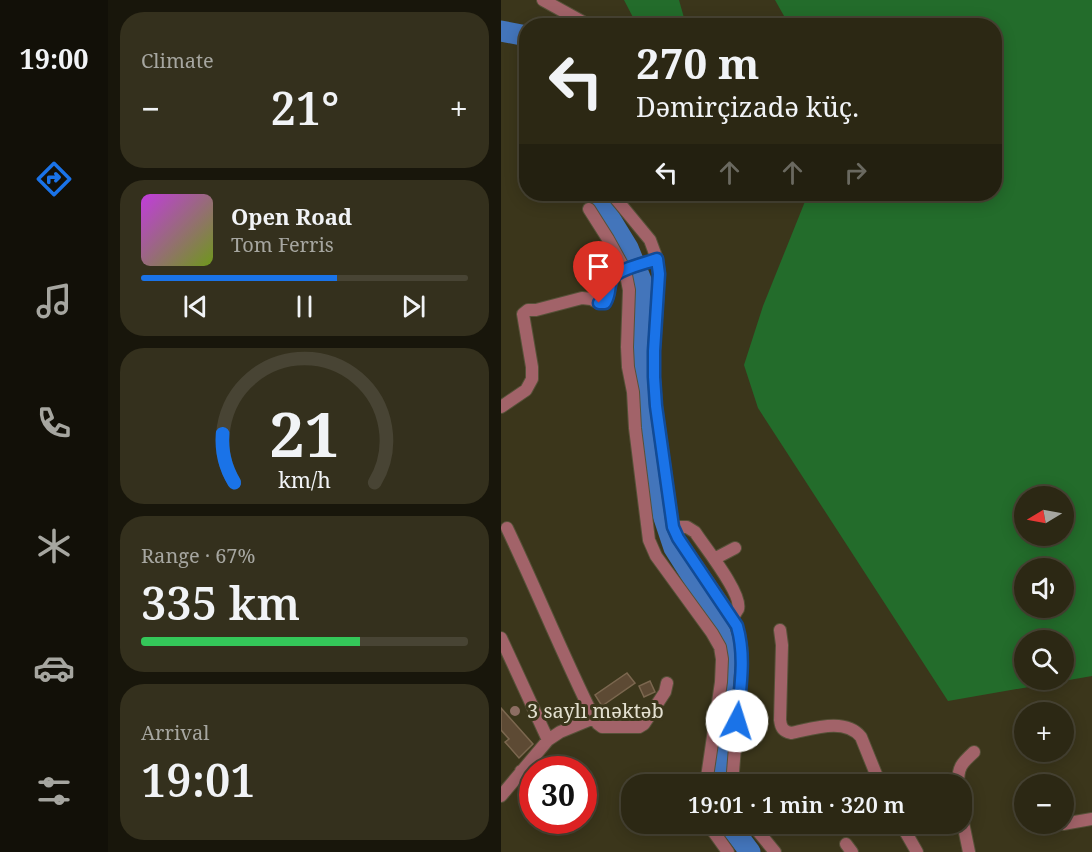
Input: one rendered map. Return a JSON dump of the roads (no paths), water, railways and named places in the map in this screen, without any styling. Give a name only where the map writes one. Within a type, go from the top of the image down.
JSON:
[{"type":"street","points":[[543,0],[576,18]]},
{"type":"street","points":[[618,201],[650,240],[652,261],[659,274],[654,377],[673,527],[678,538],[732,617],[742,642],[733,774]]},
{"type":"street","points":[[589,209],[627,269],[628,367],[633,392],[635,428],[649,540],[656,556],[720,647],[721,682],[707,774]]},
{"type":"street","points":[[501,407],[526,390],[532,379],[523,314],[528,310],[582,298],[605,303],[609,296],[612,279],[627,269],[652,261]]},
{"type":"street","points":[[673,527],[687,527],[695,532],[714,559],[733,588],[738,602],[738,610],[732,617]]},
{"type":"street","points":[[507,528],[534,584],[573,676],[598,724],[602,727],[639,727],[644,724],[665,692],[667,683]]},
{"type":"street","points":[[714,559],[735,548]]},
{"type":"street","points":[[780,630],[782,645],[781,727],[791,733],[828,726],[844,727],[856,731],[861,737],[877,774]]},
{"type":"street","points":[[501,638],[548,741]]},
{"type":"street","points":[[534,756],[560,732],[594,718]]},
{"type":"street","points":[[958,774],[963,762],[974,752]]},
{"type":"street","points":[[501,796],[519,774]]},
{"type":"street","points":[[1074,822],[1092,819]]},
{"type":"street","points":[[715,834],[728,852]]},
{"type":"street","points":[[760,834],[775,852]]},
{"type":"street","points":[[907,834],[917,852]]},
{"type":"street","points":[[965,834],[969,852]]},
{"type":"waterway","points":[[501,31],[519,34]]},
{"type":"waterway","points":[[599,201],[628,248],[641,280],[644,402],[663,515],[674,548],[728,639],[732,675],[720,774]]},
{"type":"waterway","points":[[736,834],[750,852]]},
{"type":"place","name":"3 saylı məktəb","points":[[515,711]]}]
